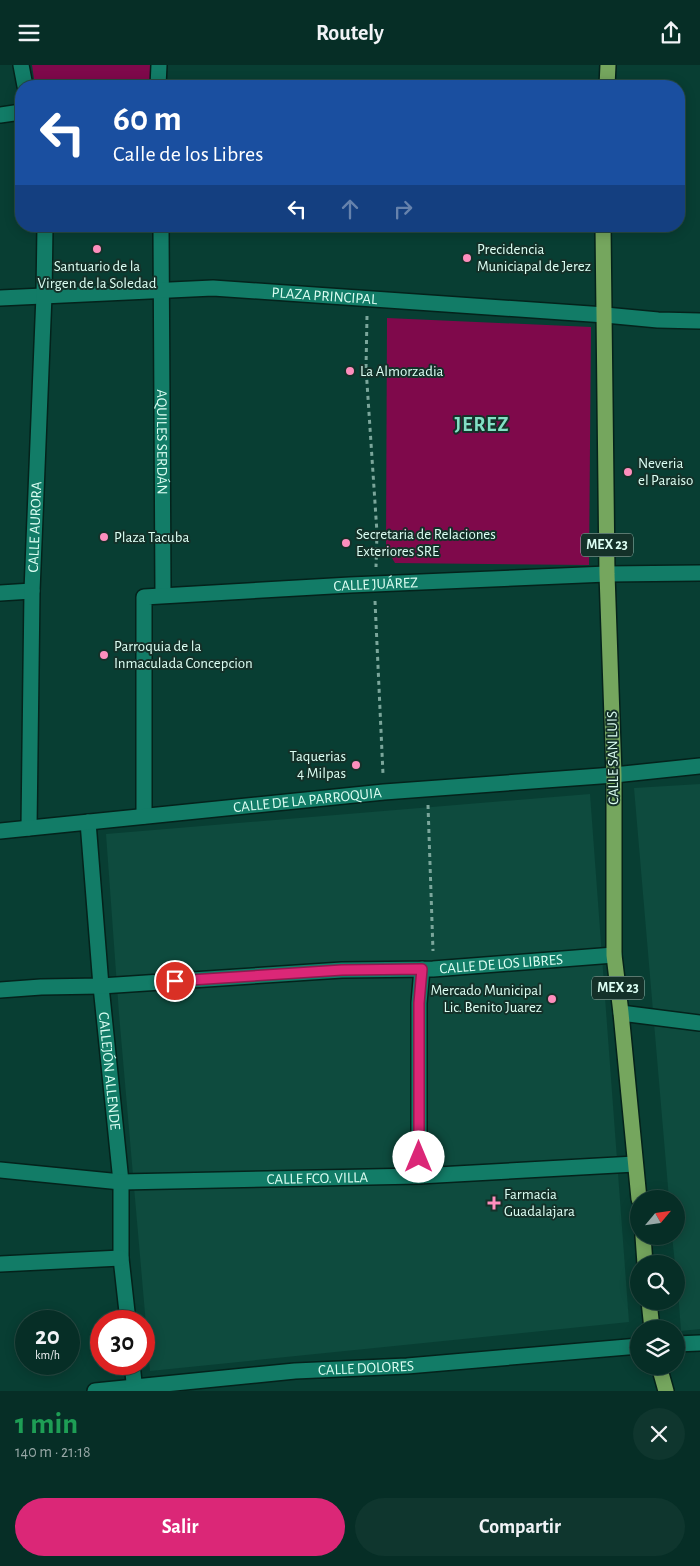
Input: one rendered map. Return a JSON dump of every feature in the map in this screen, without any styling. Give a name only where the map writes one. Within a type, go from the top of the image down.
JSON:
[{"type":"main road","points":[[607,80],[608,65]]},
{"type":"main road","name":"MEX 23","points":[[603,232],[605,315]]},
{"type":"main road","name":"CALLE SAN LUIS","points":[[605,315],[607,574],[614,775],[614,955],[638,1190]]},
{"type":"main road","points":[[662,1375],[666,1391]]},
{"type":"street","points":[[21,65],[23,80]]},
{"type":"street","points":[[158,80],[159,65]]},
{"type":"street","points":[[0,115],[15,113]]},
{"type":"street","name":"CALLE AURORA","points":[[29,828],[32,591],[45,232]]},
{"type":"street","name":"AQUILES SERDÁN","points":[[162,232],[163,595]]},
{"type":"street","name":"PLAZA PRINCIPAL","points":[[0,298],[213,288],[658,320],[700,321]]},
{"type":"street","name":"CALLE JUÁREZ","points":[[144,816],[144,597],[607,574],[700,573]]},
{"type":"street","points":[[0,593],[32,591]]},
{"type":"street","name":"CALLE DE LA PARROQUIA","points":[[0,831],[384,791],[614,775],[700,766]]},
{"type":"street","name":"CALLEJÓN ALLENDE","points":[[88,821],[101,986],[121,1182],[121,1258],[127,1310]]},
{"type":"street","name":"CALLE DE LOS LIBRES","points":[[0,990],[101,986],[342,970],[428,969],[614,955]]},
{"type":"street","points":[[419,1177],[419,1003],[428,969]]},
{"type":"street","points":[[621,1013],[700,1023]]},
{"type":"street","name":"CALLE FCO. VILLA","points":[[0,1170],[121,1182],[419,1177],[635,1164]]},
{"type":"street","points":[[0,1265],[121,1258]]},
{"type":"street","points":[[685,1344],[700,1343]]},
{"type":"street","name":"CALLE DOLORES","points":[[96,1391],[135,1389],[295,1371],[408,1366],[630,1347]]},
{"type":"street","points":[[133,1375],[135,1389]]},
{"type":"path","points":[[367,298],[366,368],[378,533],[375,585],[384,791]]},
{"type":"path","points":[[428,788],[428,969]]},
{"type":"shaded area","points":[[32,65],[156,65],[156,80],[34,80]]},
{"type":"shaded area","points":[[387,318],[591,327],[589,565],[395,563],[386,548]]},
{"type":"shaded area","points":[[700,784],[700,1329],[685,1331],[685,1320],[680,1320],[679,1310],[685,1310],[685,1255],[674,1255],[673,1245],[685,1245],[685,1190],[668,1190],[634,788]]},
{"type":"shaded area","points":[[590,794],[629,1322],[155,1370],[155,1310],[145,1310],[119,1014],[106,834]]},
{"type":"place","name":"Santuario de la Virgen de la Soledad","points":[[97,249]]},
{"type":"place","name":"Precidencia Municiapal de Jerez","points":[[467,258]]},
{"type":"place","name":"La Almorzadia","points":[[350,371]]},
{"type":"place","name":"Neveria el Paraiso","points":[[628,472]]},
{"type":"place","name":"Plaza Tacuba","points":[[104,537]]},
{"type":"place","name":"Secretaria de Relaciones Exteriores SRE","points":[[346,543]]},
{"type":"place","name":"Parroquia de la Inmaculada Concepcion","points":[[104,655]]},
{"type":"place","name":"Taquerias 4 Milpas","points":[[356,765]]},
{"type":"place","name":"Mercado Municipal Lic. Benito Juarez","points":[[552,999]]},
{"type":"place","name":"Farmacia Guadalajara","points":[[494,1203]]},
{"type":"district","name":"JEREZ","points":[[482,425]]},
{"type":"route","points":[[175,981],[342,970],[422,969],[419,1003],[419,1157]]}]
